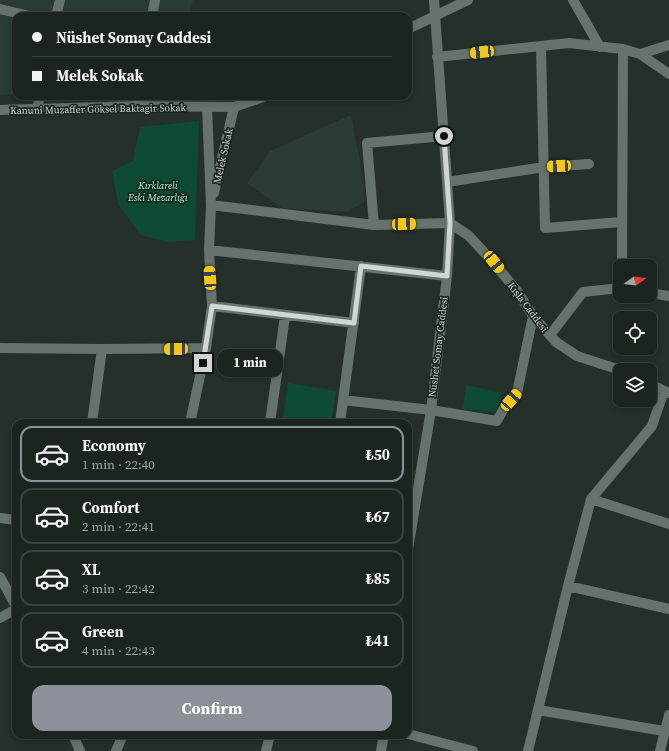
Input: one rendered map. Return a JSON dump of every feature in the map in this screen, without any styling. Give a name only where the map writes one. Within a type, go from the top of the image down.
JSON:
[{"type":"street","points":[[57,12],[60,0]]},
{"type":"street","points":[[153,12],[155,0]]},
{"type":"street","name":"Nüshet Somay Caddesi","points":[[412,524],[431,410],[447,276],[450,223],[434,0]]},
{"type":"street","points":[[412,28],[468,0]]},
{"type":"street","points":[[574,0],[600,47]]},
{"type":"street","points":[[0,9],[13,12]]},
{"type":"street","points":[[437,57],[569,43],[623,49],[640,54],[669,74]]},
{"type":"street","points":[[640,54],[669,45]]},
{"type":"street","points":[[541,46],[545,228],[621,222]]},
{"type":"street","points":[[622,259],[623,49]]},
{"type":"street","points":[[37,109],[39,100]]},
{"type":"street","name":"Kanuni Muzaffer Göksel Baktagir Sokak","points":[[0,110],[37,109],[137,101],[207,107],[234,107],[254,100]]},
{"type":"street","name":"Melek Sokak","points":[[191,419],[206,348],[212,306],[209,250],[211,205],[207,107]]},
{"type":"street","name":"Melek Sokak","points":[[211,205],[234,107]]},
{"type":"street","points":[[374,225],[367,143],[444,136]]},
{"type":"street","points":[[447,182],[544,166],[589,164]]},
{"type":"street","points":[[211,205],[374,225],[450,223]]},
{"type":"street","name":"Kışla Caddesi","points":[[450,223],[469,236],[494,262],[517,291],[533,316],[556,342],[577,356],[613,368]]},
{"type":"street","points":[[209,250],[447,276]]},
{"type":"street","points":[[341,419],[361,266]]},
{"type":"street","points":[[550,335],[583,292],[613,289]]},
{"type":"street","points":[[657,294],[669,296]]},
{"type":"street","points":[[212,306],[285,316],[354,323]]},
{"type":"street","points":[[271,419],[285,316]]},
{"type":"street","points":[[343,400],[431,410],[497,421],[504,408],[517,393],[533,316]]},
{"type":"street","points":[[0,348],[102,350],[206,348]]},
{"type":"street","points":[[93,419],[102,350]]},
{"type":"street","points":[[528,751],[568,586],[591,499],[652,426],[667,392],[657,387]]},
{"type":"street","points":[[591,499],[669,524]]},
{"type":"street","points":[[0,518],[12,520]]},
{"type":"street","points":[[0,577],[12,600]]},
{"type":"street","points":[[568,586],[669,609]]},
{"type":"street","points":[[0,618],[12,610]]},
{"type":"street","points":[[538,710],[664,731]]},
{"type":"street","points":[[660,751],[669,715]]},
{"type":"street","points":[[412,735],[473,751]]},
{"type":"street","points":[[75,739],[80,751]]},
{"type":"street","points":[[116,751],[121,739]]},
{"type":"street","points":[[266,751],[269,739]]},
{"type":"street","points":[[381,751],[383,739]]},
{"type":"shaded area","points":[[0,0],[193,0],[190,12],[12,12],[12,94],[0,95]]},
{"type":"shaded area","points":[[351,115],[365,189],[364,202],[347,212],[282,208],[247,183],[270,151]]},
{"type":"green space","name":"Kırklareli Eski Mezarlığı","points":[[199,121],[195,240],[169,242],[141,235],[118,204],[112,171],[133,161],[140,127]]},
{"type":"green space","points":[[288,383],[336,391],[332,419],[283,419]]},
{"type":"green space","points":[[466,385],[502,393],[496,412],[463,409]]},
{"type":"route","points":[[203,363],[212,306],[285,316],[354,323],[361,266],[447,276],[450,223],[444,136]]}]
